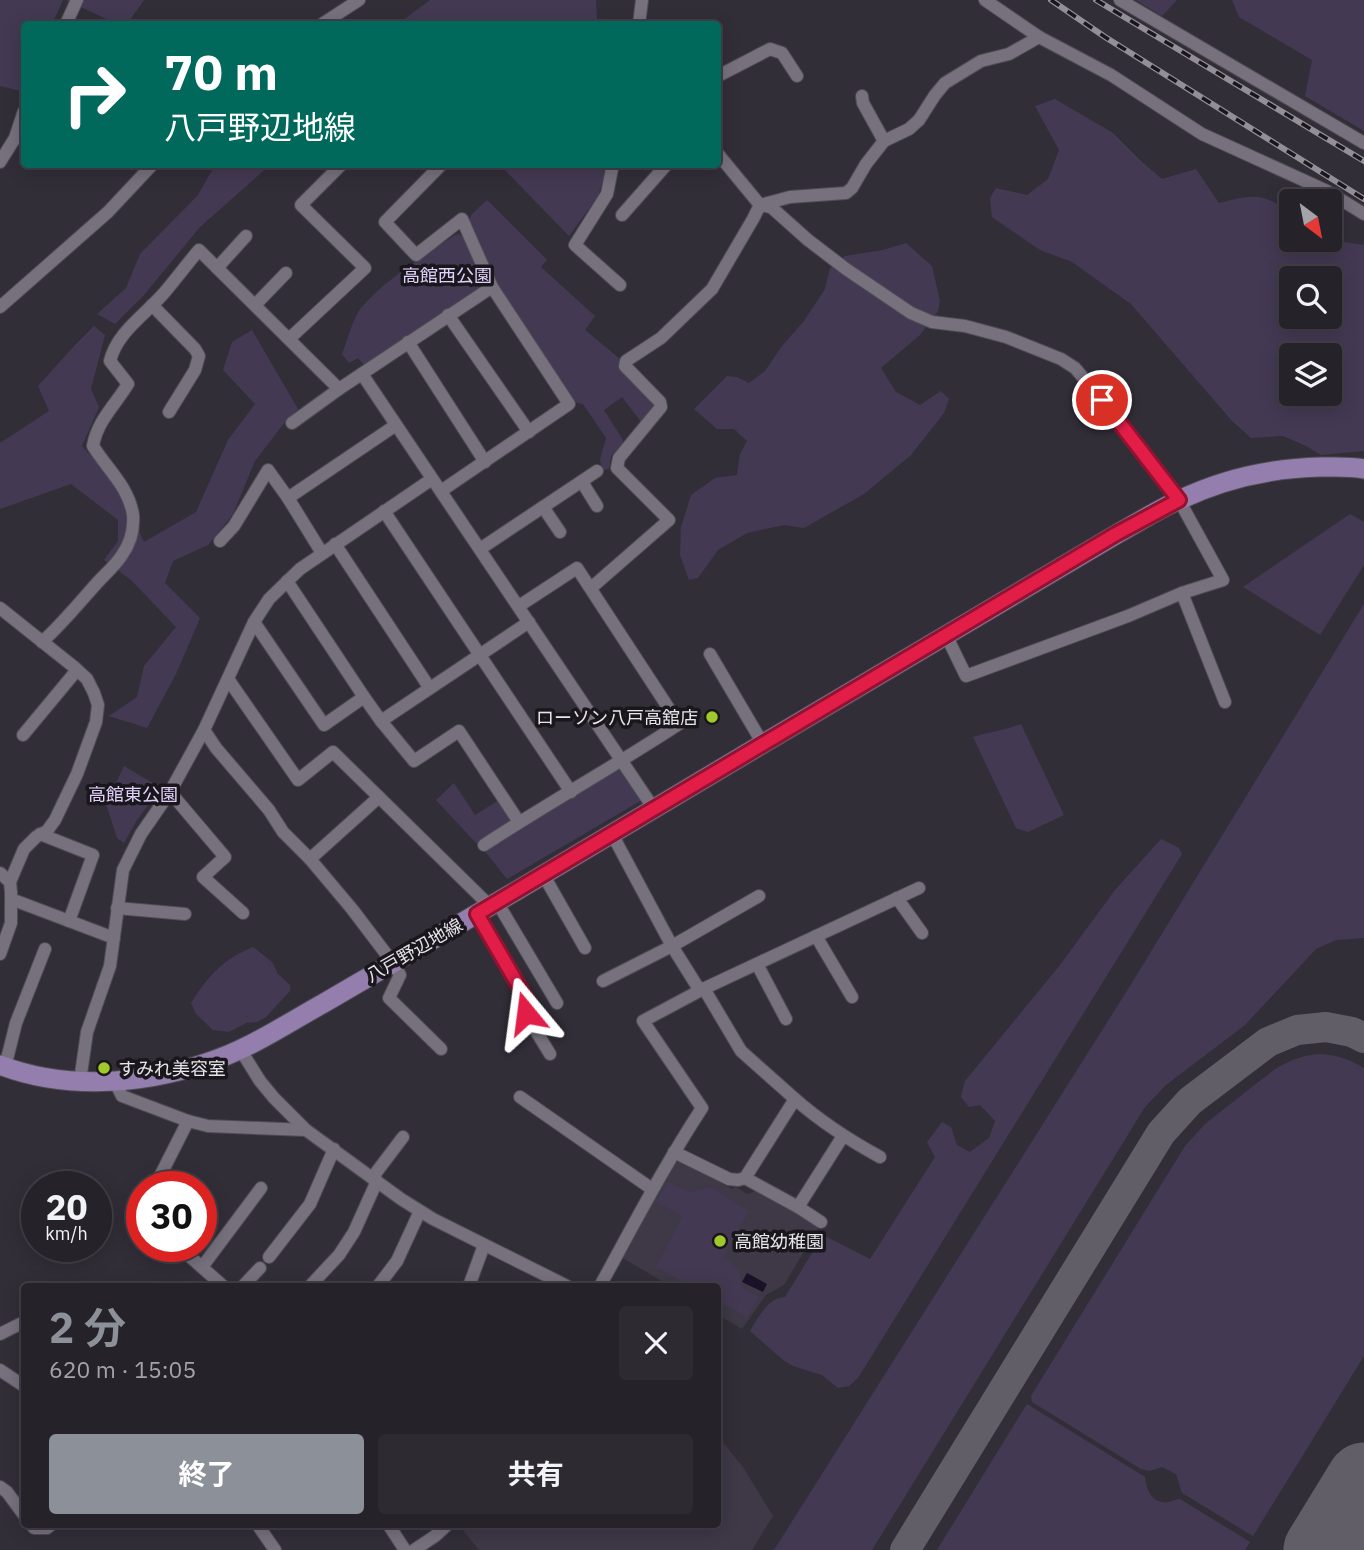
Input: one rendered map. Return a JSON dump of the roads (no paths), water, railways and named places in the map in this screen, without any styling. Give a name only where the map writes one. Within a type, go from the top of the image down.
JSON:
[{"type":"main road","name":"八戸野辺地線","points":[[2,1066],[37,1076],[115,1082],[162,1075],[207,1063],[240,1049],[393,963],[1116,534],[1179,500],[1252,475],[1299,468],[1364,469]]},
{"type":"street","points":[[67,21],[77,0]]},
{"type":"street","points":[[327,21],[359,0]]},
{"type":"street","points":[[639,21],[642,0]]},
{"type":"street","points":[[985,0],[1039,37],[1111,75],[1202,134],[1328,191],[1364,214]]},
{"type":"street","points":[[1120,0],[1364,143]]},
{"type":"street","points":[[760,205],[790,197],[846,193],[884,141],[909,129],[919,120],[946,83],[981,61],[1009,54],[1039,37]]},
{"type":"street","points":[[721,74],[770,49],[782,53],[797,76]]},
{"type":"street","points":[[862,96],[863,103],[884,141]]},
{"type":"street","points":[[0,162],[15,138],[21,120]]},
{"type":"street","points":[[721,158],[760,205],[772,207],[808,240],[846,269],[911,313],[932,322],[965,326],[1006,337],[1061,359],[1075,368],[1179,500],[1223,580],[1182,593],[1128,616],[966,676],[946,635]]},
{"type":"street","points":[[0,307],[108,212],[149,168]]},
{"type":"street","points":[[289,339],[365,268],[301,205],[338,168]]},
{"type":"street","points":[[438,168],[385,222],[416,254],[462,219],[492,287],[569,404],[441,491]]},
{"type":"street","points":[[612,168],[607,194],[575,245],[620,285]]},
{"type":"street","points":[[622,215],[663,168]]},
{"type":"street","points":[[591,588],[669,520],[618,468],[619,458],[662,407],[625,366],[626,361],[661,338],[712,289],[760,205]]},
{"type":"street","points":[[217,268],[246,236]]},
{"type":"street","points":[[42,642],[123,555],[132,535],[132,514],[125,491],[93,446],[94,438],[108,411],[128,384],[110,361],[113,350],[127,330],[199,250],[339,389]]},
{"type":"street","points":[[255,305],[286,274]]},
{"type":"street","points":[[292,423],[492,287]]},
{"type":"street","points":[[152,305],[199,356],[195,370],[169,412]]},
{"type":"street","points":[[448,316],[529,432]]},
{"type":"street","points":[[408,342],[485,462]]},
{"type":"street","points":[[362,374],[654,809]]},
{"type":"street","points":[[288,498],[396,425]]},
{"type":"street","points":[[219,541],[234,526],[268,470],[322,553]]},
{"type":"street","points":[[480,549],[597,471]]},
{"type":"street","points":[[79,1081],[87,1032],[110,966],[123,870],[141,834],[170,792],[204,730],[254,622],[269,599],[300,569],[432,479]]},
{"type":"street","points":[[582,482],[597,506]]},
{"type":"street","points":[[543,507],[560,532]]},
{"type":"street","points":[[384,511],[571,792]]},
{"type":"street","points":[[335,544],[429,687]]},
{"type":"street","points":[[484,845],[679,724],[578,568],[519,606]]},
{"type":"street","points":[[287,581],[364,697],[414,761],[459,730],[519,822]]},
{"type":"street","points":[[1182,593],[1225,702]]},
{"type":"street","points":[[0,954],[11,923],[11,899],[5,878],[24,849],[47,831],[55,820],[78,774],[96,722],[97,705],[87,680],[77,670],[1,612]]},
{"type":"street","points":[[381,721],[529,621]]},
{"type":"street","points":[[254,622],[324,725],[364,697]]},
{"type":"street","points":[[710,654],[763,744]]},
{"type":"street","points":[[23,735],[77,670]]},
{"type":"street","points":[[228,679],[298,780],[333,752],[488,907],[557,1003]]},
{"type":"street","points":[[204,730],[284,832],[352,909],[393,963],[400,975],[389,999],[441,1049]]},
{"type":"street","points":[[170,792],[225,857],[203,877],[243,913]]},
{"type":"street","points":[[310,859],[379,797]]},
{"type":"street","points":[[40,834],[93,855],[69,921]]},
{"type":"street","points":[[612,834],[672,946],[697,986],[706,992],[741,1051],[820,1120],[880,1157]]},
{"type":"street","points":[[543,874],[585,948]]},
{"type":"street","points":[[602,1283],[652,1189],[702,1108],[643,1020],[919,888]]},
{"type":"street","points":[[603,981],[760,896]]},
{"type":"street","points":[[897,898],[922,933]]},
{"type":"street","points":[[11,899],[114,938]]},
{"type":"street","points":[[488,907],[527,1000],[526,1013],[550,1055]]},
{"type":"street","points":[[117,908],[184,914]]},
{"type":"street","points":[[816,936],[852,996]]},
{"type":"street","points":[[2,1066],[45,949]]},
{"type":"street","points":[[757,964],[786,1019]]},
{"type":"street","points":[[240,1049],[274,1098],[306,1129],[375,1180],[433,1219],[557,1283]]},
{"type":"street","points":[[115,1082],[122,1096],[208,1126],[306,1129]]},
{"type":"street","points":[[520,1097],[652,1189]]},
{"type":"street","points":[[674,1152],[729,1179],[745,1178],[794,1099]]},
{"type":"street","points":[[163,1171],[188,1121]]},
{"type":"street","points":[[798,1207],[843,1136]]},
{"type":"street","points":[[313,1283],[339,1255],[355,1231],[375,1180],[402,1137]]},
{"type":"street","points":[[270,1257],[310,1204],[334,1149]]},
{"type":"street","points":[[745,1178],[821,1222]]},
{"type":"street","points":[[202,1267],[261,1188]]},
{"type":"street","points":[[381,1283],[397,1261],[420,1210]]},
{"type":"street","points":[[470,1283],[484,1245]]},
{"type":"street","points":[[196,1262],[220,1283]]},
{"type":"street","points":[[246,1283],[260,1268]]},
{"type":"street","points":[[0,1334],[21,1324]]},
{"type":"street","points":[[0,1370],[21,1384]]},
{"type":"street","points":[[0,1487],[21,1511]]},
{"type":"street","points":[[260,1528],[275,1550]]},
{"type":"street","points":[[391,1528],[405,1550]]},
{"type":"street","points":[[414,1550],[444,1528]]},
{"type":"railway","points":[[1051,0],[1105,37],[1364,199]]},
{"type":"railway","points":[[1096,0],[1364,161]]},
{"type":"place","name":"ローソン八戸高舘店","points":[[712,717]]},
{"type":"place","name":"すみれ美容室","points":[[104,1068]]},
{"type":"place","name":"高館幼稚園","points":[[720,1241]]},
{"type":"park label","name":"高館西公園","points":[[447,275]]},
{"type":"park label","name":"高館東公園","points":[[133,794]]}]
